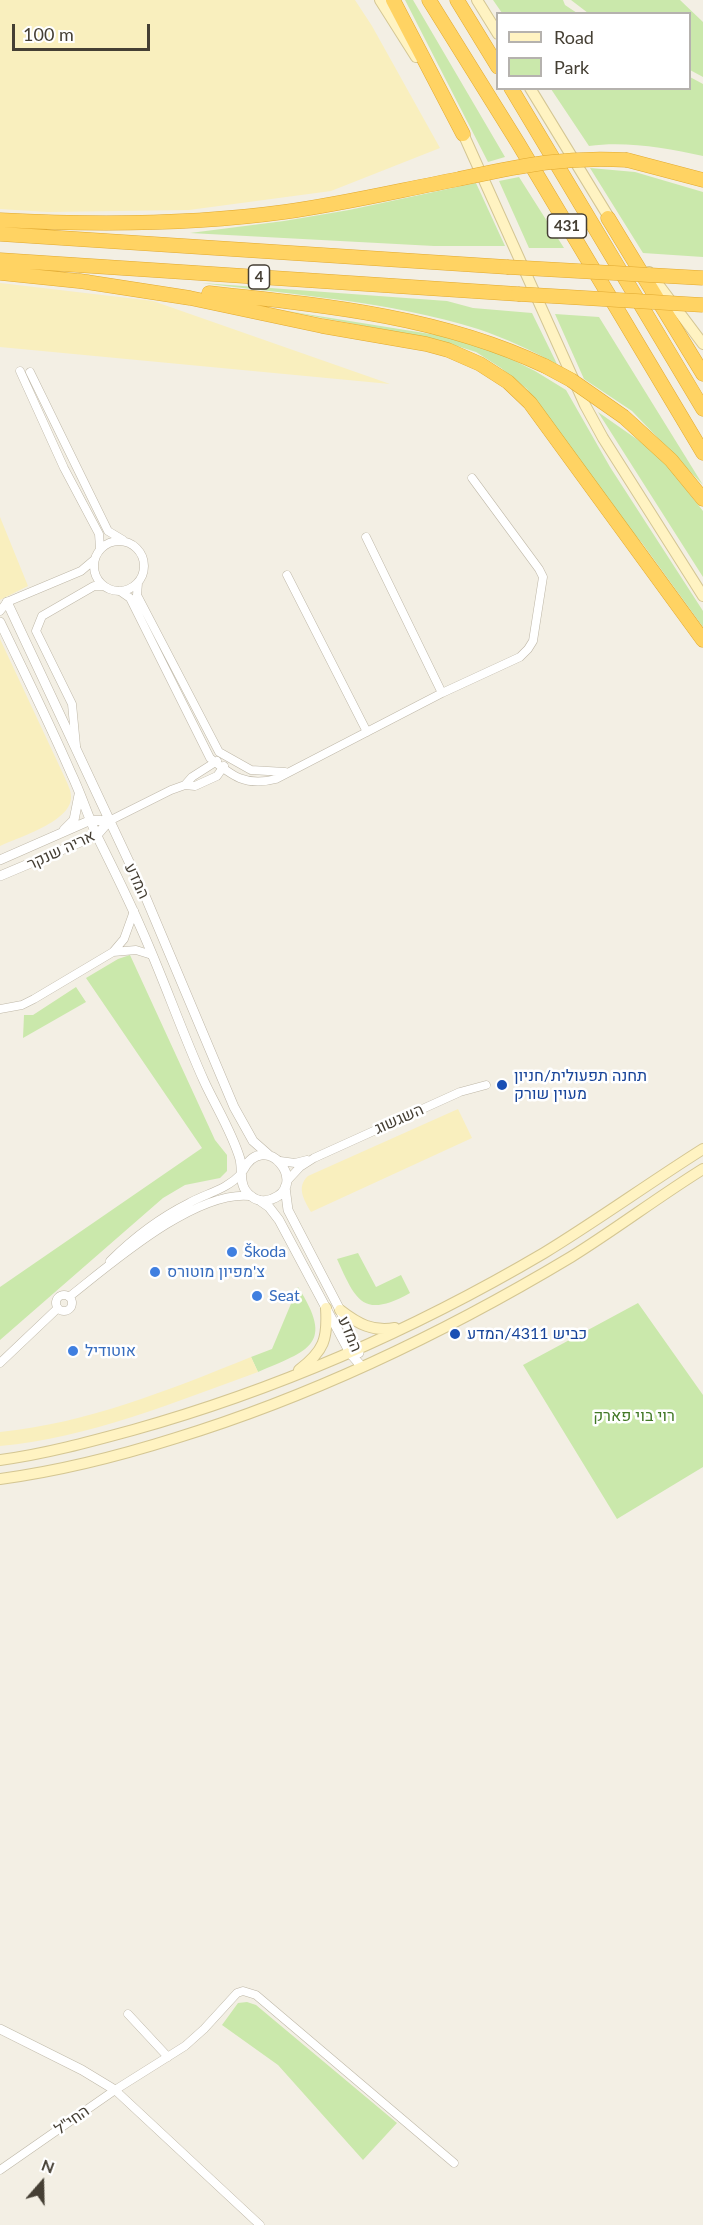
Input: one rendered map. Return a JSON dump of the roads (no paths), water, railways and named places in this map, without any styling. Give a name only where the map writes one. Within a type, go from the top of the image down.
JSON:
[{"type":"highway","points":[[393,0],[463,134]]},
{"type":"highway","name":"431","points":[[429,0],[518,143],[703,453]]},
{"type":"highway","points":[[457,0],[496,64]]},
{"type":"highway","name":"431","points":[[511,90],[703,409]]},
{"type":"highway","points":[[0,220],[71,224],[153,224],[230,218],[285,212],[543,161],[586,158],[627,160],[703,180]]},
{"type":"highway","points":[[608,218],[703,374]]},
{"type":"highway","name":"4","points":[[0,234],[703,278]]},
{"type":"highway","name":"4","points":[[0,260],[703,305]]},
{"type":"highway","points":[[0,273],[248,297],[403,319],[445,328],[491,342],[571,380],[624,417],[642,431],[671,460],[703,499]]},
{"type":"highway","points":[[80,281],[190,298],[322,326],[426,344],[466,356],[480,364],[508,382],[530,403],[703,640]]},
{"type":"main road","points":[[380,0],[463,134],[585,405],[603,438],[703,596]]},
{"type":"main road","points":[[477,0],[496,31]]},
{"type":"main road","points":[[531,90],[608,218],[703,344]]},
{"type":"main road","points":[[0,1460],[88,1443],[174,1419],[286,1379],[354,1351],[408,1326],[544,1253],[703,1149]]},
{"type":"main road","points":[[0,1479],[85,1463],[192,1433],[272,1405],[362,1367],[439,1331],[532,1279],[584,1248],[703,1169]]},
{"type":"main road","points":[[286,1379],[309,1362],[323,1345],[327,1326],[326,1308]]},
{"type":"main road","points":[[340,1310],[356,1322],[370,1328],[391,1329],[408,1326]]},
{"type":"street","points":[[0,611],[7,602],[81,571],[94,560],[100,548],[99,534],[64,468],[20,371]]},
{"type":"street","points":[[30,372],[108,531],[130,543],[142,554],[144,570],[138,583],[137,594],[219,752],[251,770],[289,772]]},
{"type":"street","points":[[76,747],[72,704],[36,631],[42,616],[94,586],[104,586],[120,591],[130,598],[210,758],[223,769],[247,782],[265,782],[289,772],[442,693],[520,657],[533,641],[543,577],[472,478]]},
{"type":"street","points":[[366,537],[442,693]]},
{"type":"street","points":[[100,548],[114,540],[123,540]]},
{"type":"street","points":[[94,560],[94,572],[104,586]]},
{"type":"street","points":[[287,575],[367,732]]},
{"type":"street","points":[[120,591],[129,590],[138,583]]},
{"type":"street","name":"המדע","points":[[7,602],[146,898],[234,1107],[253,1141],[270,1156]]},
{"type":"street","name":"המדע","points":[[0,622],[134,911],[192,1054],[233,1140],[242,1172]]},
{"type":"street","points":[[109,821],[185,785],[192,777],[227,757]]},
{"type":"street","points":[[185,785],[195,786],[217,776],[223,769],[227,757]]},
{"type":"street","points":[[59,835],[74,820],[79,792]]},
{"type":"street","name":"אריה שנקר","points":[[0,860],[91,820],[109,821]]},
{"type":"street","name":"אריה שנקר","points":[[0,876],[97,835],[109,821]]},
{"type":"street","points":[[69,847],[91,845],[105,852]]},
{"type":"street","points":[[0,1009],[22,1005],[34,999],[113,952],[124,939],[134,911]]},
{"type":"street","points":[[113,952],[136,950],[152,955]]},
{"type":"street","name":"השגשוג","points":[[286,1184],[300,1167],[314,1158],[460,1092],[486,1084]]},
{"type":"street","points":[[0,1363],[58,1308],[56,1302],[58,1298],[65,1295],[69,1298],[154,1222],[194,1200],[225,1188],[242,1172],[246,1164],[257,1156],[270,1156],[280,1161],[285,1169],[286,1184],[272,1200],[230,1196],[198,1207],[159,1231],[94,1277]]},
{"type":"street","name":"השגשוג","points":[[280,1161],[296,1162],[314,1158]]},
{"type":"street","points":[[242,1172],[243,1187],[255,1198]]},
{"type":"street","name":"המדע","points":[[286,1184],[288,1209],[340,1310],[354,1351]]},
{"type":"street","name":"המדע","points":[[255,1198],[269,1207],[279,1220],[326,1308],[362,1367]]},
{"type":"street","name":"החי\"ל","points":[[0,2170],[115,2090],[196,2038],[237,1993],[243,1991],[256,1995],[453,2163]]},
{"type":"street","points":[[128,2014],[168,2057]]},
{"type":"street","points":[[0,2029],[82,2070],[115,2090],[260,2225]]},
{"type":"place","name":"תחנה תפעולית/חניון מעוין שורק","points":[[502,1085]]},
{"type":"place","name":"Škoda","points":[[232,1252]]},
{"type":"place","name":"צ'מפיון מוטורס","points":[[155,1272]]},
{"type":"place","name":"Seat","points":[[257,1296]]},
{"type":"place","name":"כביש 4311/המדע","points":[[455,1334]]},
{"type":"place","name":"אוטודיל","points":[[73,1351]]},
{"type":"park label","name":"רוי בוי פארק","points":[[634,1416]]}]
